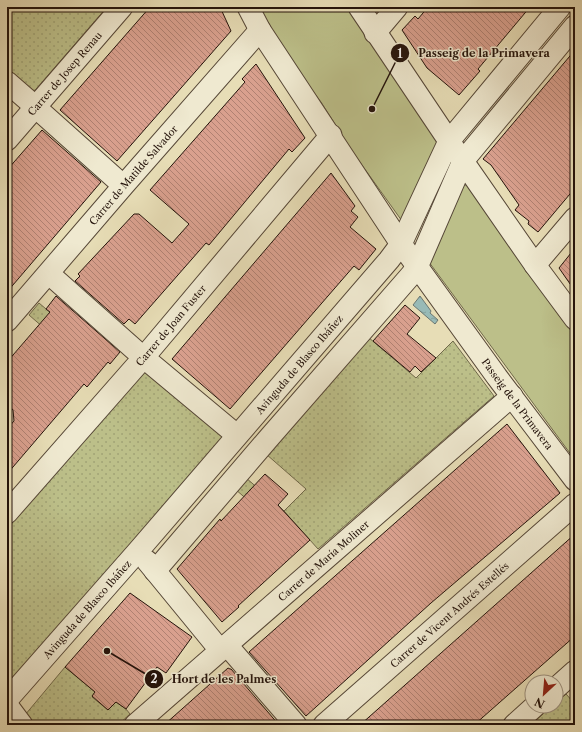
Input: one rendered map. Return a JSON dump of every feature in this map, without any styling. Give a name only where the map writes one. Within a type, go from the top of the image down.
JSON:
[{"type":"street","name":"Carrer de Josep Renau","points":[[7,140],[122,7]]},
{"type":"street","name":"Passeig de la Primavera","points":[[248,7],[260,30],[401,244],[418,265],[512,396],[575,480]]},
{"type":"street","points":[[359,7],[462,161],[575,319]]},
{"type":"street","points":[[375,33],[397,7]]},
{"type":"street","name":"Avinguda de Blasco Ibáñez","points":[[7,700],[138,552],[389,260],[401,244],[449,141],[560,7]]},
{"type":"street","points":[[155,571],[411,275],[418,265],[462,161],[575,26]]},
{"type":"street","name":"Carrer de Matilde Salvador","points":[[7,321],[260,30]]},
{"type":"street","points":[[7,82],[117,180]]},
{"type":"street","name":"Carrer de Joan Fuster","points":[[7,513],[144,357],[330,135]]},
{"type":"street","points":[[535,265],[575,218]]},
{"type":"street","points":[[56,280],[142,356],[233,432]]},
{"type":"street","name":"Carrer de María Moliner","points":[[135,725],[226,650],[512,396]]},
{"type":"street","name":"Carrer de Vicent Andrés Estellés","points":[[324,725],[575,504]]},
{"type":"street","points":[[138,552],[296,725]]},
{"type":"street","points":[[564,681],[575,671]]},
{"type":"street","points":[[7,705],[22,725]]},
{"type":"street","points":[[514,725],[526,714]]},
{"type":"green space","points":[[7,7],[107,7],[30,96],[7,76]]},
{"type":"green space","points":[[257,7],[352,7],[440,143],[402,221],[354,154]]},
{"type":"green space","points":[[462,183],[469,187],[480,200],[558,314],[575,336],[575,460],[426,258]]},
{"type":"green space","points":[[39,303],[78,336],[67,348],[29,315]]},
{"type":"green space","points":[[368,337],[416,378],[453,341],[494,396],[318,549],[284,511],[306,489],[266,454]]},
{"type":"green space","points":[[148,366],[226,434],[9,684],[7,681],[7,529]]},
{"type":"green space","points":[[245,477],[284,511],[273,522],[235,489]]},
{"type":"green space","points":[[65,667],[95,692],[92,697],[108,710],[116,702],[130,714],[118,725],[33,725],[25,715]]},
{"type":"green space","points":[[566,694],[575,704],[575,725],[537,725],[534,722],[543,714],[564,714],[564,696]]},
{"type":"water","points":[[420,296],[431,311],[430,313],[438,320],[435,324],[413,305]]},
{"type":"building","points":[[150,7],[220,7],[231,31],[117,161],[60,110]]},
{"type":"building","points":[[428,7],[530,7],[478,69],[480,71],[459,95],[427,68],[402,30],[415,16],[418,19]]},
{"type":"building","points":[[575,50],[575,188],[538,232],[528,224],[529,221],[515,210],[519,205],[491,165],[483,159]]},
{"type":"building","points":[[256,64],[305,138],[292,152],[289,149],[209,245],[206,243],[135,324],[129,319],[124,324],[75,281],[80,276],[78,274],[134,214],[139,214],[172,243],[189,224],[150,190],[245,82],[242,79]]},
{"type":"building","points":[[42,130],[101,182],[7,292],[7,170]]},
{"type":"building","points":[[331,173],[355,206],[351,211],[358,217],[350,227],[376,249],[359,270],[354,266],[230,409],[172,359]]},
{"type":"building","points":[[575,248],[575,291],[559,268]]},
{"type":"building","points":[[56,296],[120,352],[110,364],[108,362],[87,387],[84,384],[7,474],[7,429],[14,421],[13,410],[7,405],[7,362],[50,312],[46,309]]},
{"type":"building","points":[[405,305],[420,318],[407,334],[436,358],[421,372],[415,366],[410,372],[373,341]]},
{"type":"building","points":[[507,424],[560,493],[431,603],[306,716],[249,652]]},
{"type":"building","points":[[265,474],[288,494],[278,505],[310,540],[222,622],[177,569],[220,519],[221,521]]},
{"type":"building","points":[[575,534],[575,636],[532,674],[524,674],[524,681],[474,725],[360,725]]},
{"type":"building","points":[[130,593],[192,637],[166,673],[157,667],[126,709],[116,702],[108,710],[92,696],[95,692],[65,667]]},
{"type":"building","points":[[228,668],[231,669],[279,725],[164,725]]},
{"type":"place","name":"Passeig de la Primavera","points":[[372,109]]},
{"type":"place","name":"Hort de les Palmes","points":[[107,651]]}]
